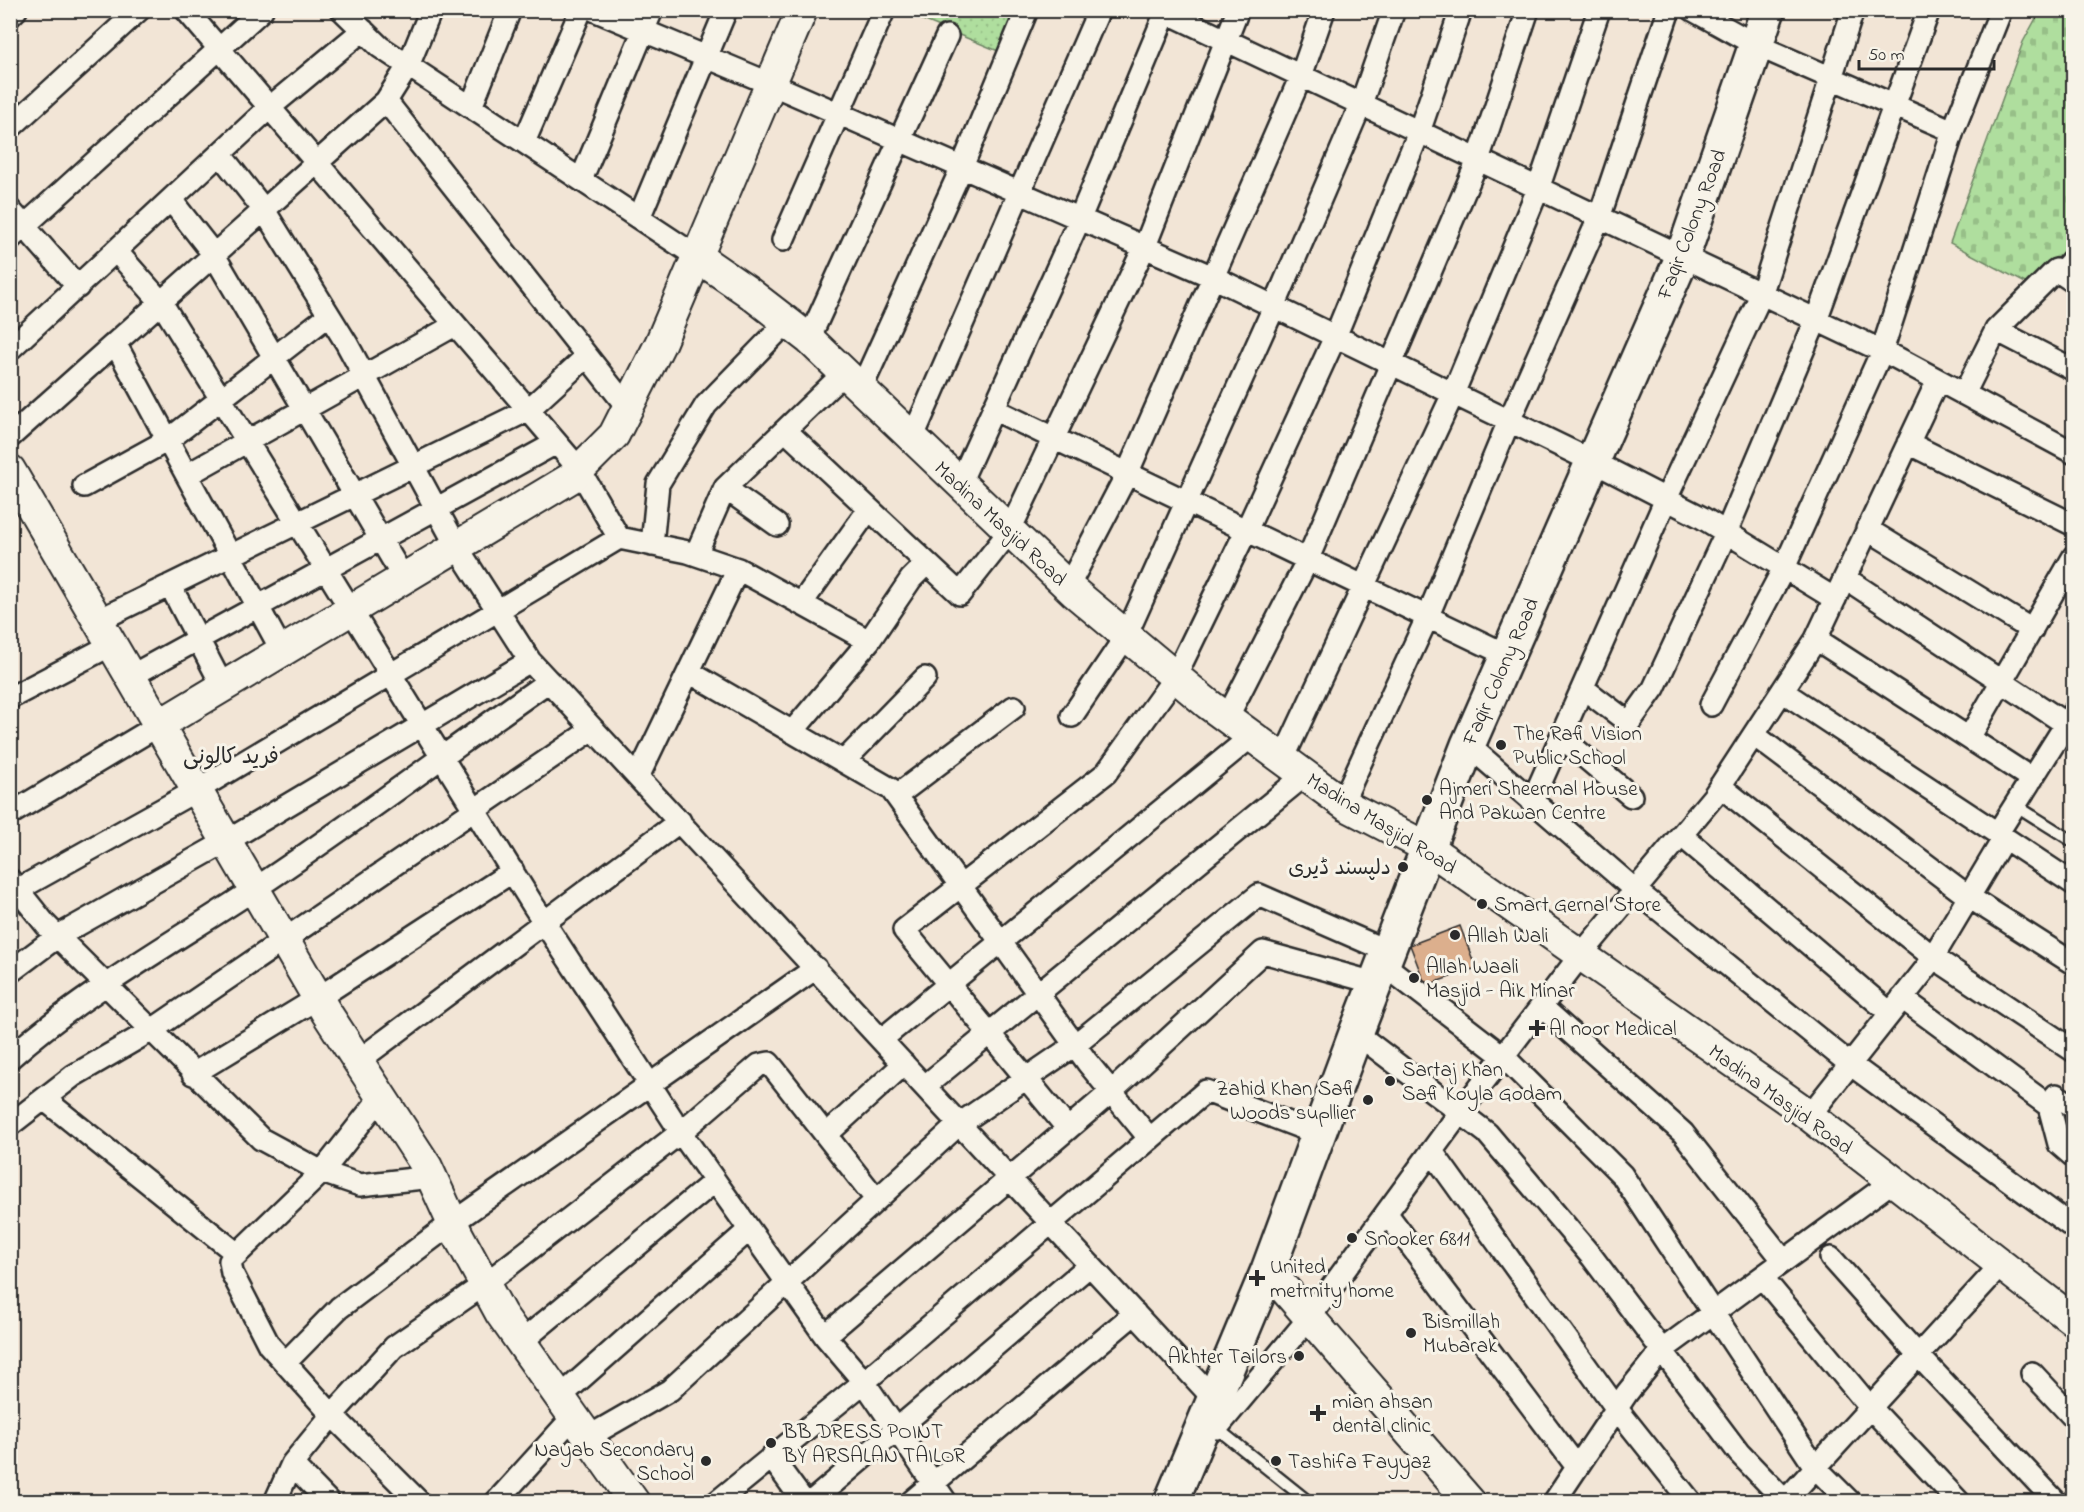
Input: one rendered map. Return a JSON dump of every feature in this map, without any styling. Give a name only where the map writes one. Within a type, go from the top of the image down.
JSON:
[{"type":"main road","name":"Faqir Colony Road","points":[[1172,1502],[1213,1416],[1356,1033],[1468,745],[1682,258],[1768,10]]},
{"type":"street","points":[[10,16],[16,10]]},
{"type":"street","points":[[10,128],[139,10]]},
{"type":"street","points":[[186,10],[579,470],[619,538]]},
{"type":"street","points":[[18,233],[262,10]]},
{"type":"street","points":[[10,436],[386,101],[408,66],[431,10]]},
{"type":"street","points":[[471,107],[510,10]]},
{"type":"street","points":[[524,142],[581,10]]},
{"type":"street","points":[[594,10],[901,140],[1213,277],[1666,499],[1834,599]]},
{"type":"street","points":[[581,180],[652,10]]},
{"type":"street","points":[[639,219],[726,10]]},
{"type":"street","points":[[10,814],[571,478],[614,435],[660,345],[699,258],[802,10]]},
{"type":"street","points":[[783,240],[884,10]]},
{"type":"street","points":[[696,554],[725,488],[785,430],[852,381],[962,167],[1027,10]]},
{"type":"street","points":[[912,439],[1099,10]]},
{"type":"street","points":[[785,430],[960,594],[1010,532],[1145,246],[1238,10]]},
{"type":"street","points":[[1068,587],[1127,474],[1301,75],[1324,10]]},
{"type":"street","points":[[1072,716],[1126,636],[1274,307],[1361,104],[1394,10]]},
{"type":"street","points":[[1068,1129],[904,930],[1106,772],[1175,677],[1246,531],[1335,337],[1419,132],[1461,10]]},
{"type":"street","points":[[1227,718],[1307,561],[1478,160],[1528,10]]},
{"type":"street","points":[[925,1086],[1038,994],[1294,767],[1365,588],[1453,394],[1538,189],[1599,10]]},
{"type":"street","points":[[1342,803],[1427,618],[1509,421],[1599,218],[1669,10]]},
{"type":"street","points":[[1693,10],[1756,45],[1953,131]]},
{"type":"street","points":[[1532,802],[1666,499],[1761,295],[1853,10]]},
{"type":"street","points":[[1582,688],[1629,723],[1654,688],[1726,533],[1816,320],[1929,10]]},
{"type":"street","points":[[1711,705],[1784,568],[1882,351],[1953,131],[2001,10]]},
{"type":"street","points":[[344,11],[380,47],[699,258]]},
{"type":"street","points":[[959,485],[1080,218],[1164,11],[1882,351],[2073,453]]},
{"type":"street","points":[[10,349],[269,108],[363,30]]},
{"type":"street","points":[[652,545],[658,484],[706,405],[798,331],[901,140],[947,36]]},
{"type":"street","points":[[386,101],[628,408]]},
{"type":"street","points":[[220,154],[264,210],[329,315],[457,547],[530,661],[882,1039],[958,1125],[1135,1313],[1213,1416],[1310,1317],[1461,1111],[1504,1058],[1580,956],[1720,786],[1816,639],[1938,380]]},
{"type":"street","points":[[171,200],[214,255],[404,579]]},
{"type":"street","points":[[10,210],[18,233],[78,287]]},
{"type":"street","points":[[116,251],[161,302],[353,609],[544,922],[681,1132],[825,1336],[864,1382],[934,1481],[946,1502]]},
{"type":"street","name":"Madina Masjid Road","points":[[699,258],[798,331],[1068,587],[1227,718],[1342,803],[1428,848],[1809,1116],[2073,1321]]},
{"type":"street","points":[[1964,394],[1996,330],[2065,276]]},
{"type":"street","points":[[84,486],[168,440],[329,315]]},
{"type":"street","points":[[187,475],[456,326]]},
{"type":"street","points":[[1996,330],[2073,370]]},
{"type":"street","points":[[115,343],[282,651]]},
{"type":"street","points":[[10,698],[170,585],[528,410],[587,356]]},
{"type":"street","points":[[993,409],[1507,655]]},
{"type":"street","points":[[131,676],[556,442]]},
{"type":"street","points":[[1908,443],[2073,525]]},
{"type":"street","points":[[10,470],[318,998],[432,1177],[452,1223],[485,1284],[521,1342],[629,1500]]},
{"type":"street","points":[[725,488],[777,525]]},
{"type":"street","points":[[801,604],[869,509]]},
{"type":"street","points":[[1867,529],[2032,630]]},
{"type":"street","points":[[432,1177],[360,1185],[322,1172],[261,1139],[193,1074],[13,888],[197,790],[619,538],[696,554],[738,569],[869,641]]},
{"type":"street","points":[[1969,738],[2073,555]]},
{"type":"street","points":[[792,732],[869,641],[911,579],[927,563]]},
{"type":"street","points":[[638,777],[738,569]]},
{"type":"street","points":[[1809,1116],[1933,957],[1969,897],[2015,806],[2070,718],[2001,683],[1845,578]]},
{"type":"street","points":[[170,585],[223,687]]},
{"type":"street","points":[[1816,639],[2032,779]]},
{"type":"street","points":[[10,972],[58,936],[227,841],[530,661]]},
{"type":"street","points":[[689,672],[891,789],[1075,1045],[1150,1139]]},
{"type":"street","points":[[844,761],[924,678]]},
{"type":"street","points":[[10,1058],[107,985],[255,889],[549,681]]},
{"type":"street","points":[[1782,691],[2073,884]]},
{"type":"street","points":[[896,796],[1014,707]]},
{"type":"street","points":[[10,1125],[73,1076],[152,1030],[593,729]]},
{"type":"street","points":[[1754,735],[1969,897],[2073,964]]},
{"type":"street","points":[[882,1039],[1252,736]]},
{"type":"street","points":[[1561,738],[1631,796]]},
{"type":"street","points":[[1468,745],[1635,890],[1850,1064],[2073,1228]]},
{"type":"street","points":[[1720,786],[1933,957],[2073,1051]]},
{"type":"street","points":[[358,1061],[680,821]]},
{"type":"street","points":[[1681,835],[1896,1006],[2049,1106],[2059,1144],[2073,1157]]},
{"type":"street","points":[[193,1074],[318,998],[513,872]]},
{"type":"street","points":[[574,1417],[670,1390],[788,1284],[876,1199],[958,1125],[1075,1045],[1259,895],[1382,966],[1504,1058],[1622,1175],[1815,1467],[1850,1502]]},
{"type":"street","points":[[825,1336],[1112,1092],[1263,952],[1382,966]]},
{"type":"street","points":[[285,1363],[339,1308],[452,1223],[816,968]]},
{"type":"street","points":[[1542,1007],[1683,1133],[1784,1261]]},
{"type":"street","points":[[1356,1033],[1487,1133],[1592,1257],[1739,1453],[1785,1501],[1869,1406],[2001,1265]]},
{"type":"street","points":[[275,1502],[292,1464],[332,1415],[394,1347],[485,1284],[681,1132],[759,1065],[769,1063],[876,1199]]},
{"type":"street","points":[[826,1135],[904,1064]]},
{"type":"street","points":[[717,1502],[1052,1224],[1206,1091],[1318,1134]]},
{"type":"street","points":[[2049,1106],[2056,1095],[2073,1107]]},
{"type":"street","points":[[381,1097],[322,1172],[230,1260],[232,1273],[269,1345],[332,1415],[419,1502]]},
{"type":"street","points":[[44,1099],[236,1253]]},
{"type":"street","points":[[1432,1153],[1617,1409],[1691,1502]]},
{"type":"street","points":[[521,1342],[715,1181]]},
{"type":"street","points":[[1563,1498],[1577,1467],[1661,1351],[1893,1181]]},
{"type":"street","points":[[1387,1214],[1577,1467]]},
{"type":"street","points":[[496,1502],[749,1230]]},
{"type":"street","points":[[1831,1258],[1917,1354],[2056,1502]]},
{"type":"street","points":[[811,1502],[1090,1265]]},
{"type":"street","points":[[1268,1270],[1470,1502]]},
{"type":"street","points":[[1762,1277],[1869,1406],[1959,1502]]},
{"type":"street","points":[[911,1502],[1135,1313]]},
{"type":"street","points":[[2032,1373],[2073,1418]]},
{"type":"street","points":[[771,1457],[804,1502]]},
{"type":"street","points":[[292,1464],[329,1502]]},
{"type":"lane","points":[[2065,276],[2073,249]]},
{"type":"lane","points":[[2015,806],[2073,842]]},
{"type":"lane","points":[[1213,1416],[1309,1502]]},
{"type":"green space","points":[[901,11],[1027,11],[1008,55]]},
{"type":"green space","points":[[2040,11],[2073,11],[2073,265],[2027,284],[1950,243],[2023,42]]},
{"type":"building","points":[[1460,926],[1476,968],[1430,984],[1423,979],[1410,945]]},
{"type":"place","name":"The Rafi Vision Public School","points":[[1501,745]]},
{"type":"place","name":"Ajmeri Sheermal House And Pakwan Centre","points":[[1427,800]]},
{"type":"place","name":"دلپسند ڈیری","points":[[1403,867]]},
{"type":"place","name":"Smart Gernal Store","points":[[1482,904]]},
{"type":"place","name":"Allah Wali","points":[[1455,935]]},
{"type":"place","name":"Allah Waali Masjid - Aik Minar","points":[[1414,978]]},
{"type":"place","name":"Al noor Medical","points":[[1537,1028]]},
{"type":"place","name":"Sartaj Khan Safi Koyla Godam","points":[[1390,1081]]},
{"type":"place","name":"Zahid Khan Safi Woods supllier","points":[[1368,1100]]},
{"type":"place","name":"Snooker 6811","points":[[1352,1238]]},
{"type":"place","name":"United metrnity home","points":[[1257,1278]]},
{"type":"place","name":"Bismillah Mubarak","points":[[1411,1333]]},
{"type":"place","name":"Akhter Tailors","points":[[1299,1356]]},
{"type":"place","name":"mian ahsan dental clinic","points":[[1318,1413]]},
{"type":"place","name":"BB DRESS POINT BY ARSALAN TAILOR","points":[[771,1443]]},
{"type":"place","name":"Nayab Secondary School","points":[[706,1461]]},
{"type":"place","name":"Tashifa Fayyaz","points":[[1276,1461]]},
{"type":"district","name":"فرید کالونی","points":[[231,755]]}]
